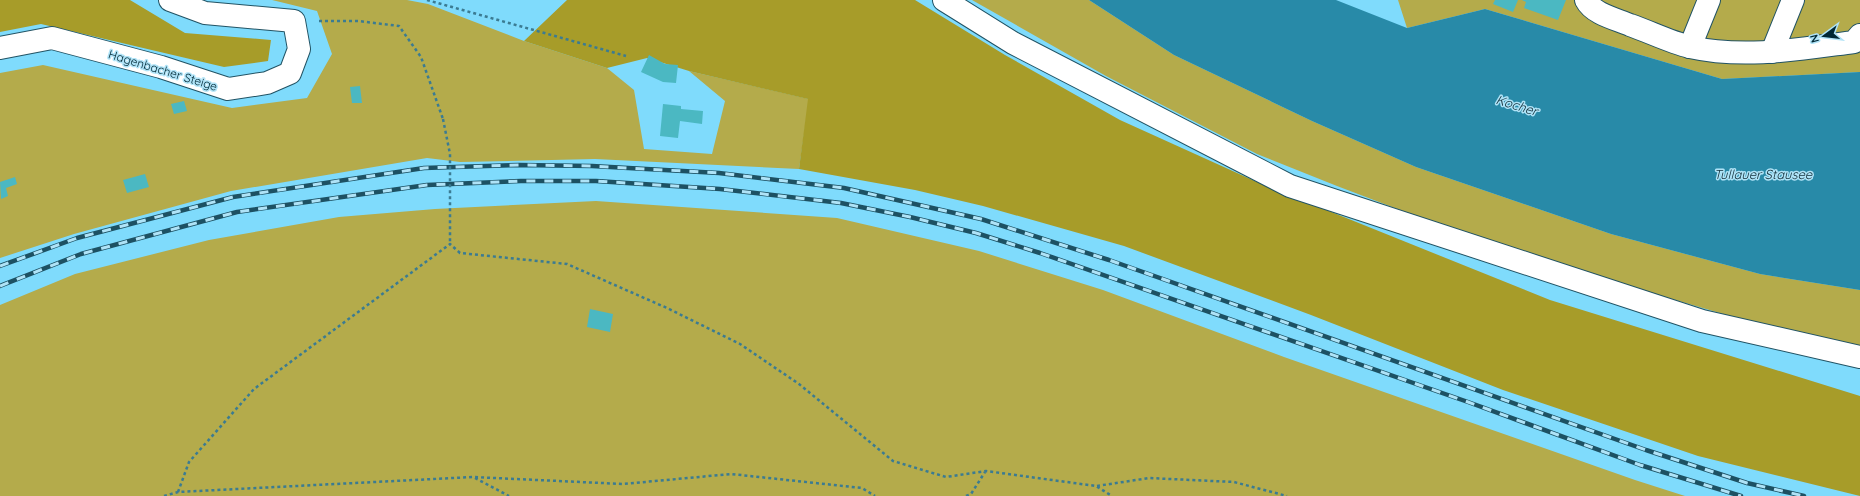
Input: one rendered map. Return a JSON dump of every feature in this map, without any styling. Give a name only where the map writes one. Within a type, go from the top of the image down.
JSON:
[{"type":"street","points":[[170,0],[205,13],[294,22]]},
{"type":"street","points":[[944,0],[1013,42],[1290,186],[1702,321],[1860,357]]},
{"type":"street","points":[[1586,0],[1589,6],[1612,8],[1690,47],[1746,53],[1772,52],[1854,42],[1860,35]]},
{"type":"street","points":[[1690,47],[1709,0]]},
{"type":"street","points":[[1772,52],[1793,0]]},
{"type":"street","name":"Hagenbacher Steige","points":[[0,48],[52,38],[160,67],[228,89],[267,83],[290,73],[299,49],[294,22]]},
{"type":"path","points":[[427,0],[626,56]]},
{"type":"path","points":[[294,22],[358,21],[399,26],[421,57],[443,119],[450,154],[450,244],[460,253],[567,264],[667,308],[740,344],[799,384],[893,460],[946,478],[986,471],[1096,486],[1149,478],[1234,482],[1286,496]]},
{"type":"path","points":[[178,492],[189,462],[254,389],[450,244]]},
{"type":"path","points":[[966,496],[971,494],[986,471]]},
{"type":"path","points":[[164,496],[178,492],[473,476],[623,484],[731,474],[862,488],[875,496]]},
{"type":"path","points":[[473,476],[509,496]]},
{"type":"path","points":[[1096,486],[1112,496]]},
{"type":"shaded area","points":[[0,0],[130,0],[185,33],[271,40],[268,61],[224,67],[41,24],[0,32]]},
{"type":"shaded area","points":[[272,0],[407,0],[428,4],[524,41],[607,68],[634,90],[644,149],[712,154],[725,101],[689,71],[809,99],[799,169],[595,159],[460,162],[427,158],[231,191],[74,234],[0,258],[0,73],[43,65],[232,108],[307,98],[332,54],[317,11]]},
{"type":"shaded area","points":[[567,0],[915,0],[1005,55],[1120,120],[1257,182],[1550,300],[1860,396],[1860,496],[1698,456],[1503,390],[1311,315],[1124,246],[983,206],[915,190],[799,169],[808,99],[689,71],[647,58],[607,68],[524,41]]},
{"type":"shaded area","points":[[972,0],[1089,0],[1174,55],[1312,121],[1416,167],[1611,234],[1760,274],[1860,290],[1860,348],[1747,321],[1648,292],[1421,218],[1337,186],[1257,154],[1106,76]]},
{"type":"shaded area","points":[[1398,0],[1860,0],[1860,72],[1722,79],[1485,9],[1407,28]]},
{"type":"shaded area","points":[[596,201],[837,218],[979,251],[1103,290],[1284,357],[1635,480],[1685,496],[0,496],[0,305],[75,274],[209,240],[339,217],[435,209]]},
{"type":"water","name":"Tullauer Stausee","points":[[1089,0],[1336,0],[1407,28],[1485,9],[1722,79],[1860,72],[1860,290],[1760,274],[1611,234],[1416,167],[1312,121],[1174,55]]},
{"type":"building","points":[[1495,0],[1518,0],[1513,12],[1493,4]]},
{"type":"building","points":[[1522,0],[1566,0],[1558,20],[1524,8],[1526,2]]},
{"type":"building","points":[[649,55],[665,64],[678,65],[676,83],[663,82],[641,72]]},
{"type":"building","points":[[360,86],[362,103],[352,103],[350,87]]},
{"type":"building","points":[[184,101],[187,111],[174,114],[171,104]]},
{"type":"building","points":[[663,104],[681,106],[681,109],[703,111],[702,124],[680,121],[678,138],[660,136]]},
{"type":"building","points":[[145,174],[149,187],[127,193],[123,180]]},
{"type":"building","points":[[15,177],[17,184],[6,188],[8,196],[1,199],[0,182]]},
{"type":"building","points":[[590,309],[613,314],[610,332],[587,327]]},
{"type":"railway","points":[[0,266],[77,238],[233,197],[424,168],[519,165],[592,166],[719,173],[844,188],[981,219],[1109,260],[1646,450],[1747,483],[1804,496]]},
{"type":"railway","points":[[0,286],[81,254],[237,212],[427,185],[521,181],[596,181],[720,189],[841,203],[910,217],[976,233],[1040,253],[1468,402],[1640,465],[1741,496]]},
{"type":"water label","name":"Kocher","points":[[1517,105]]}]
